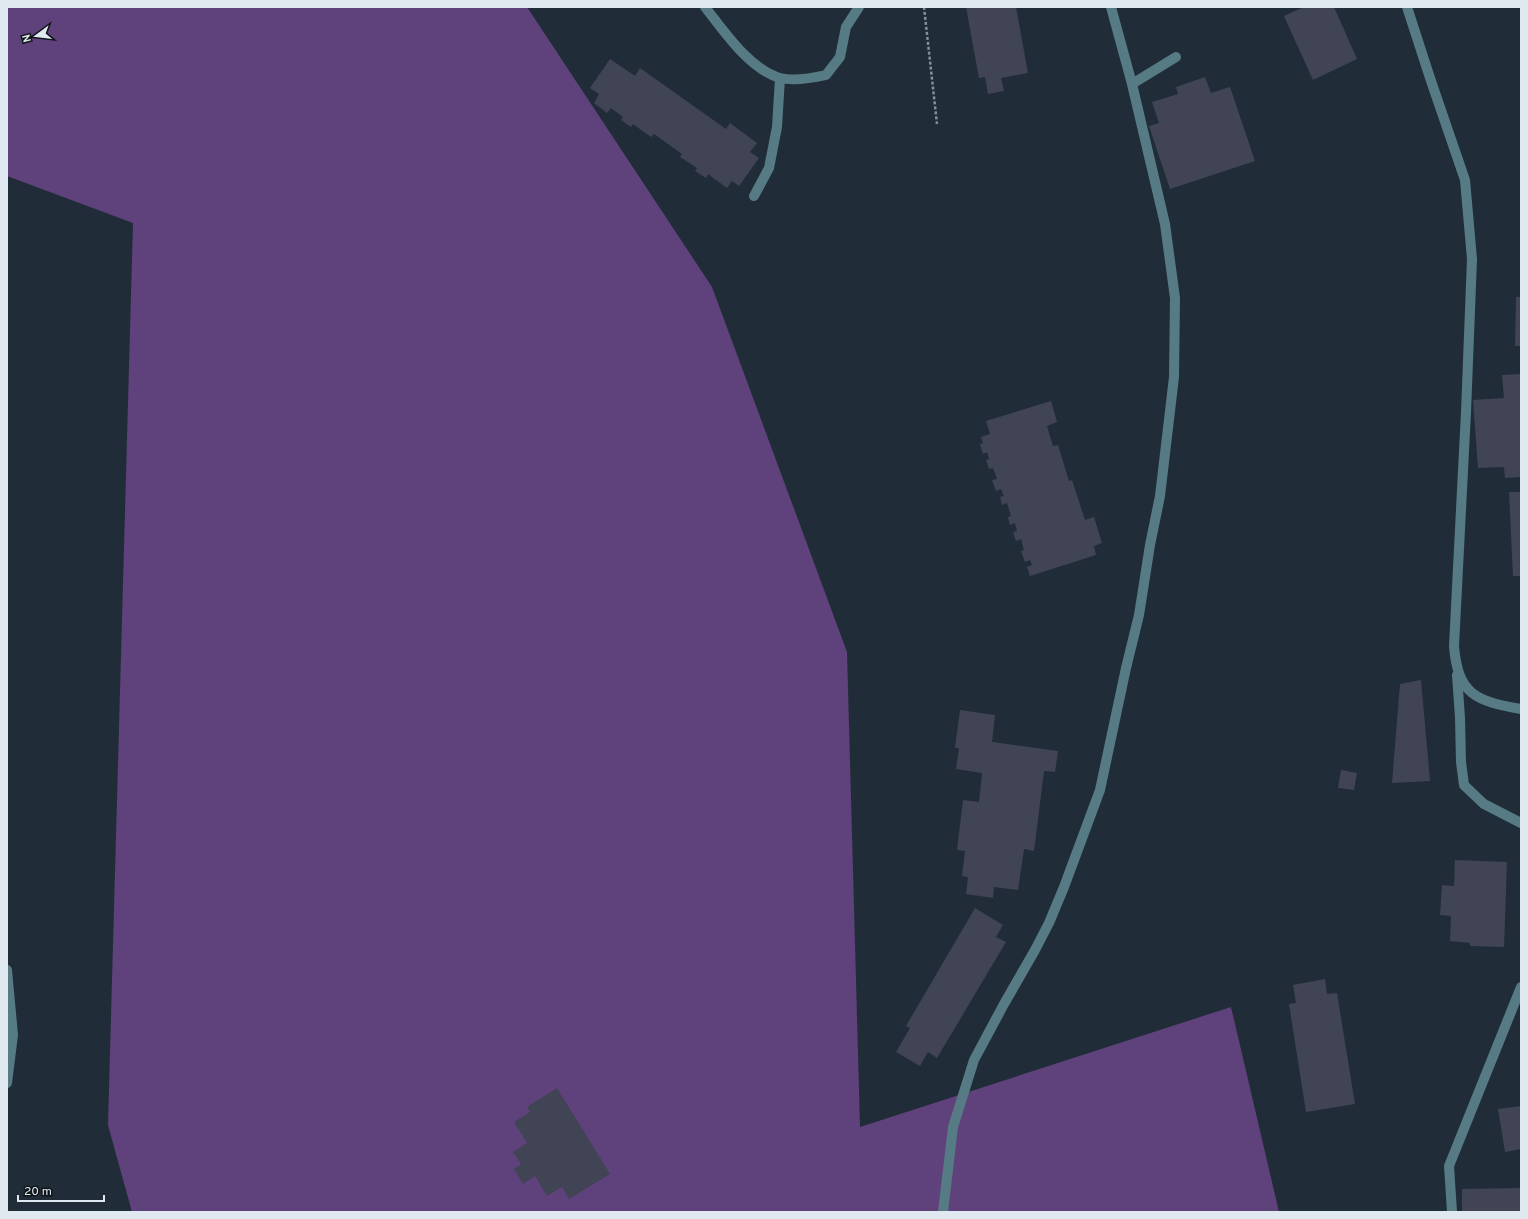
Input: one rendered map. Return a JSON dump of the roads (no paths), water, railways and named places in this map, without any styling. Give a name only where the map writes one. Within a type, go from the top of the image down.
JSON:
[{"type":"street","points":[[705,7],[733,42],[754,64],[780,78],[808,79],[826,76],[840,57],[846,27],[859,7]]},
{"type":"street","points":[[943,1212],[953,1127],[974,1060],[1004,1004],[1036,950],[1049,923],[1100,790],[1139,615],[1150,545],[1160,496],[1174,377],[1175,298],[1165,224],[1132,84],[1111,7]]},
{"type":"street","points":[[1407,7],[1466,180],[1472,259],[1454,646],[1464,785],[1484,804],[1521,823]]},
{"type":"street","points":[[1132,84],[1176,57]]},
{"type":"street","points":[[754,196],[770,168],[777,127],[780,78]]},
{"type":"street","points":[[1456,664],[1464,684],[1476,698],[1498,705],[1521,709]]},
{"type":"street","points":[[7,970],[13,1035],[7,1083]]},
{"type":"street","points":[[1452,1212],[1448,1166],[1521,986]]}]
